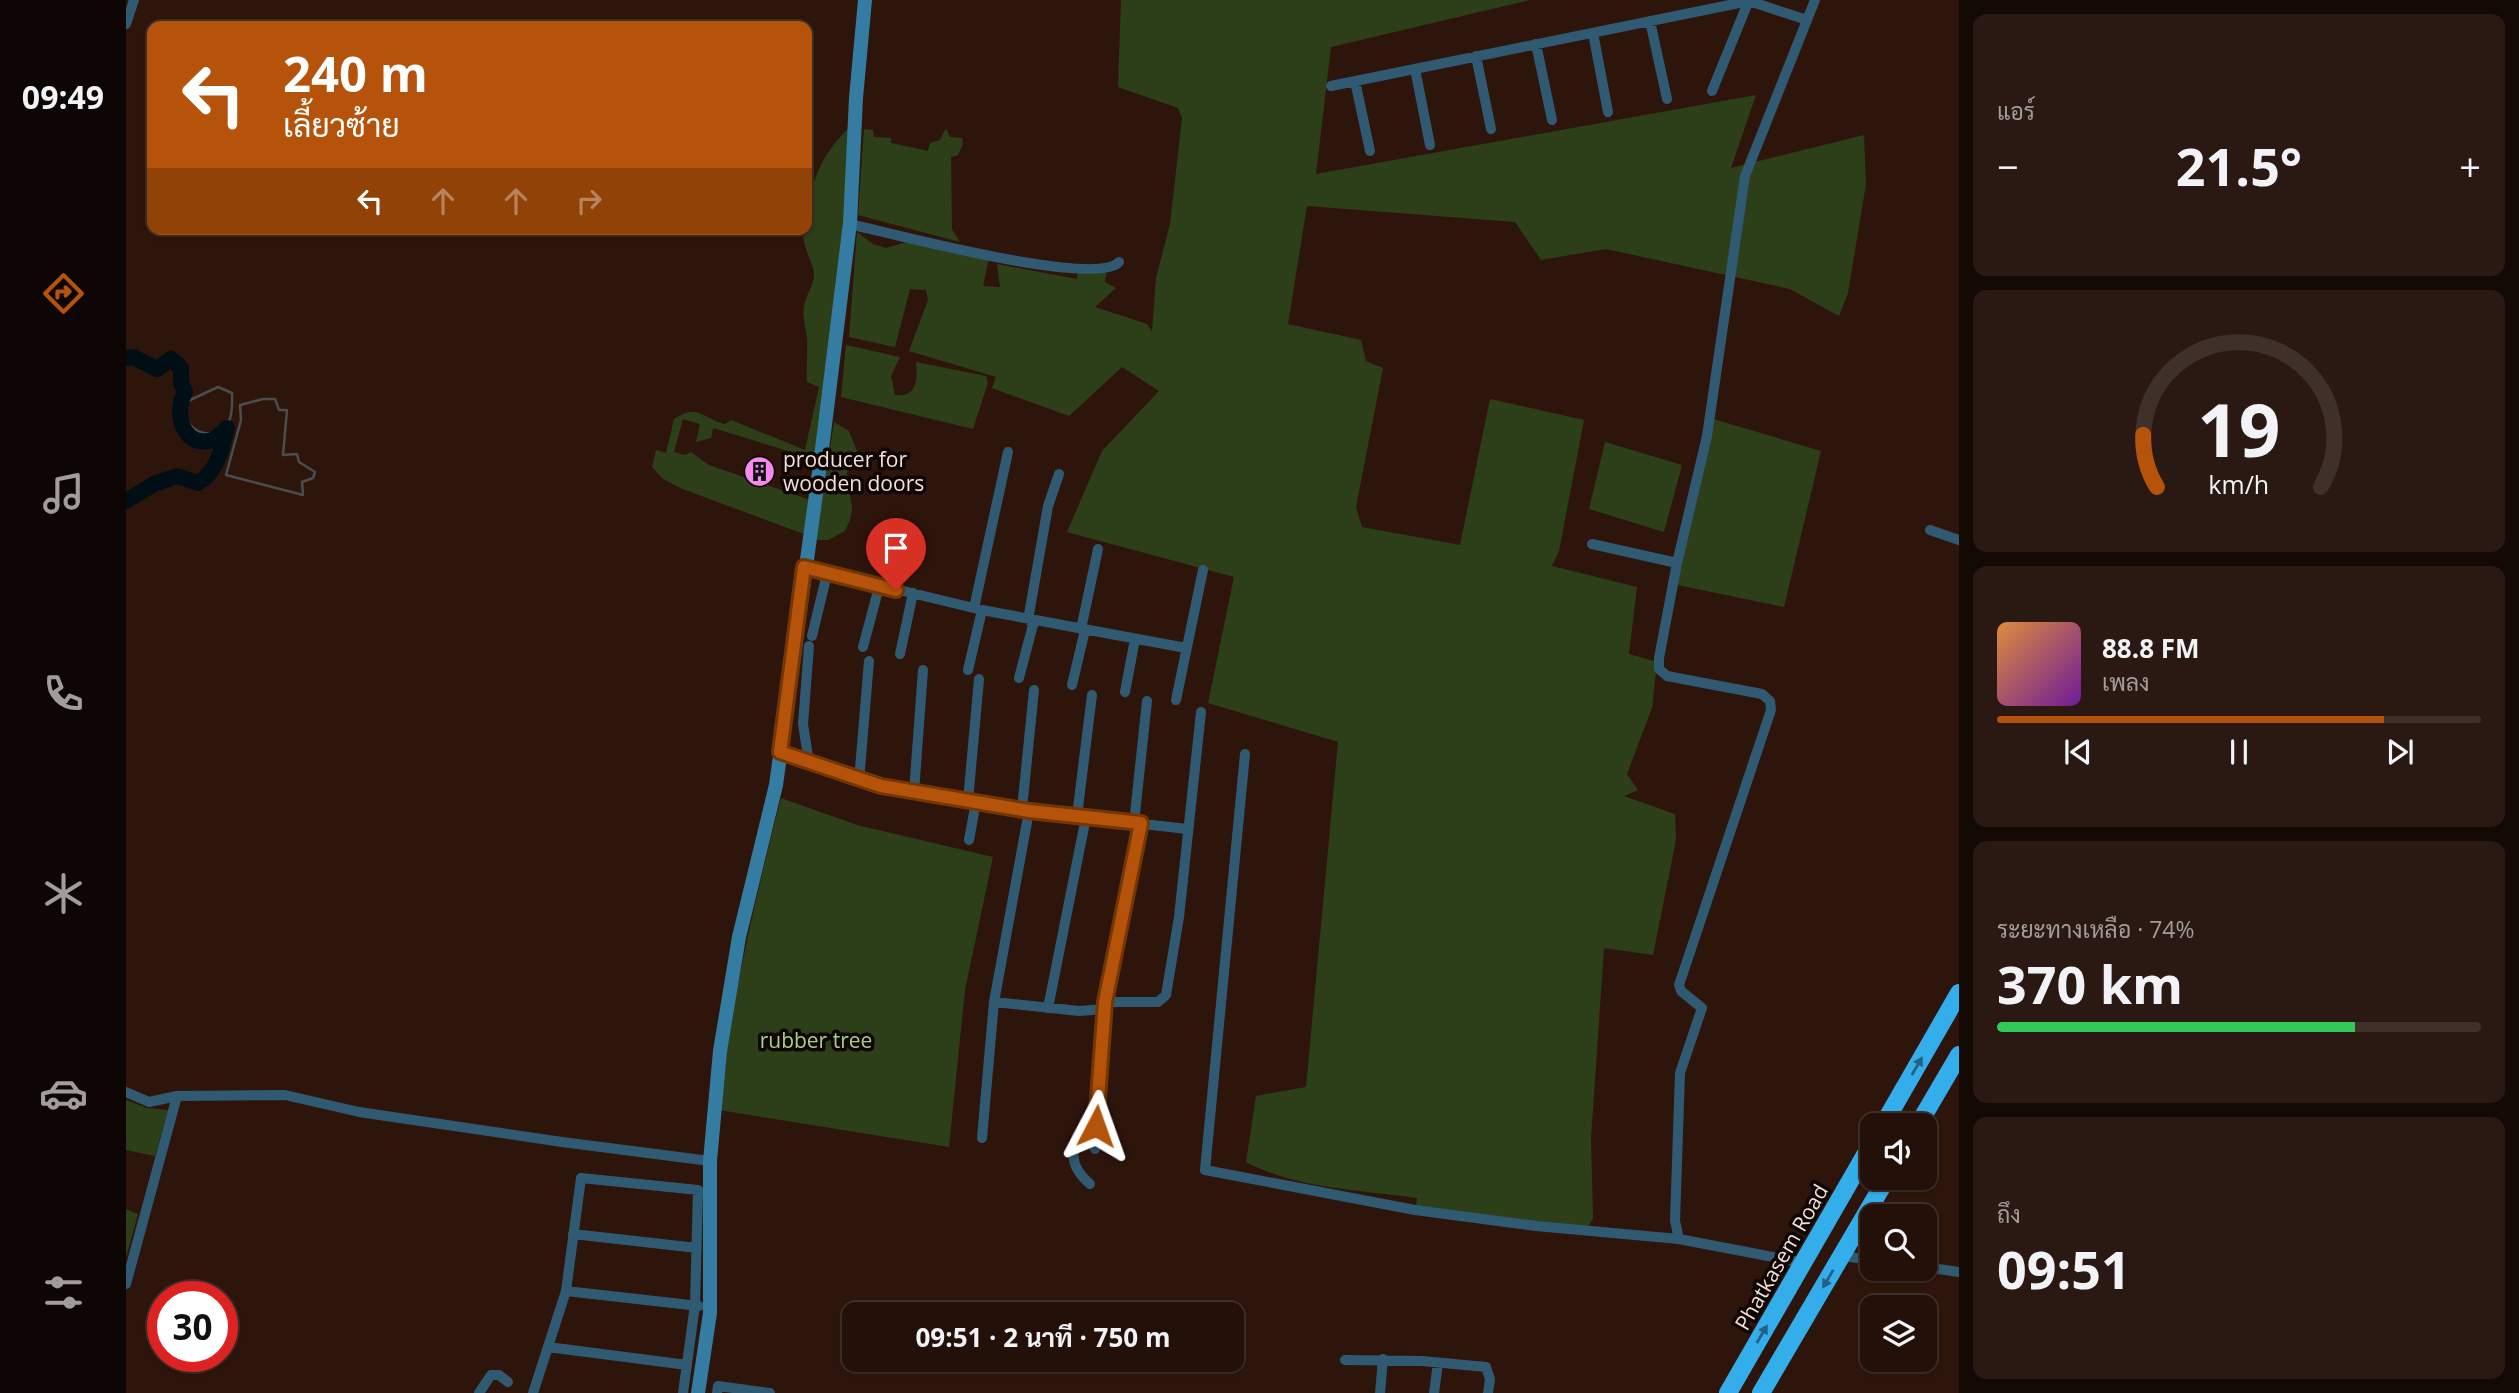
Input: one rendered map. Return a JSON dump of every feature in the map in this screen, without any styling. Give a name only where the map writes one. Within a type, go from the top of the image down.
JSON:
[{"type":"highway","points":[[1890,1113],[1959,993]]},
{"type":"highway","points":[[1925,1113],[1959,1055]]},
{"type":"highway","name":"Phatkasem Road","points":[[1728,1393],[1860,1164]]},
{"type":"highway","points":[[1761,1393],[1880,1190]]},
{"type":"street","points":[[126,24],[134,0]]},
{"type":"street","points":[[698,1393],[710,1161],[720,1051],[739,937],[776,785],[849,224],[856,98],[866,0]]},
{"type":"street","points":[[1331,86],[1749,0],[1807,20]]},
{"type":"street","points":[[1712,91],[1749,0]]},
{"type":"street","points":[[1679,1240],[1675,1221],[1680,1073],[1702,1008],[1681,991],[1679,985],[1771,710],[1770,701],[1762,694],[1667,676],[1659,669],[1677,563],[1707,436],[1745,176],[1815,0]]},
{"type":"street","points":[[1650,21],[1667,99]]},
{"type":"street","points":[[1593,33],[1608,112]]},
{"type":"street","points":[[1536,44],[1552,120]]},
{"type":"street","points":[[1476,56],[1492,129]]},
{"type":"street","points":[[1415,69],[1430,145]]},
{"type":"street","points":[[1355,81],[1370,151]]},
{"type":"street","points":[[849,224],[1052,267],[1105,270],[1119,262]]},
{"type":"street","points":[[968,670],[1008,452]]},
{"type":"street","points":[[1019,678],[1031,620],[1048,506],[1059,474]]},
{"type":"street","points":[[1930,530],[1959,540]]},
{"type":"street","points":[[1592,544],[1677,563]]},
{"type":"street","points":[[1072,685],[1098,549]]},
{"type":"street","points":[[804,567],[978,609],[1186,648]]},
{"type":"street","points":[[1176,700],[1203,570]]},
{"type":"street","points":[[809,763],[803,724],[810,641],[827,574]]},
{"type":"street","points":[[863,646],[879,587]]},
{"type":"street","points":[[900,654],[913,593]]},
{"type":"street","points":[[1125,692],[1135,639]]},
{"type":"street","points":[[859,781],[869,661]]},
{"type":"street","points":[[914,792],[923,670]]},
{"type":"street","points":[[969,841],[979,679]]},
{"type":"street","points":[[982,1138],[994,1003],[1025,810],[1034,690]]},
{"type":"street","points":[[1048,1008],[1081,817],[1093,695]]},
{"type":"street","points":[[1095,1149],[1105,1005],[1138,823],[1147,701]]},
{"type":"street","points":[[994,1003],[1048,1008],[1158,1002],[1164,998],[1179,917],[1201,712]]},
{"type":"street","points":[[780,752],[859,781],[914,792],[1025,810],[1187,829]]},
{"type":"street","points":[[1245,754],[1205,1170],[1415,1210],[1535,1226],[1679,1240],[1804,1263]]},
{"type":"street","points":[[126,1092],[149,1102],[177,1096],[285,1095],[359,1112],[710,1161]]},
{"type":"street","points":[[126,1284],[177,1096]]},
{"type":"street","points":[[1090,1184],[1077,1173],[1073,1158],[1078,1140],[1098,1102]]},
{"type":"street","points":[[533,1393],[566,1291],[580,1178],[698,1190],[697,1248],[703,1306],[687,1364],[683,1393]]},
{"type":"street","points":[[573,1234],[697,1248]]},
{"type":"street","points":[[1842,1256],[1860,1258]]},
{"type":"street","points":[[1937,1269],[1959,1272]]},
{"type":"street","points":[[566,1291],[703,1306]]},
{"type":"street","points":[[548,1348],[687,1364]]},
{"type":"street","points":[[1380,1393],[1383,1359]]},
{"type":"street","points":[[1345,1360],[1383,1359],[1486,1367],[1490,1378],[1488,1393]]},
{"type":"street","points":[[1434,1393],[1438,1363]]},
{"type":"street","points":[[479,1393],[491,1376],[499,1375],[508,1382]]},
{"type":"street","points":[[717,1393],[718,1386],[770,1393]]},
{"type":"green space","points":[[1121,0],[1530,0],[1331,47],[1316,174],[1756,95],[1731,168],[1864,135],[1866,184],[1848,293],[1839,316],[1790,289],[1606,249],[1541,260],[1515,222],[1307,206],[1288,324],[1361,340],[1366,361],[1383,368],[1356,507],[1362,527],[1460,545],[1490,399],[1584,420],[1559,551],[1552,566],[1637,587],[1629,654],[1657,662],[1652,708],[1627,774],[1638,790],[1624,796],[1675,814],[1676,840],[1653,955],[1604,948],[1591,1138],[1593,1218],[1585,1233],[1416,1206],[1417,1198],[1308,1183],[1286,1178],[1246,1162],[1256,1096],[1306,1087],[1338,742],[1208,703],[1234,577],[1067,532],[1102,451],[1159,391],[1122,367],[1069,416],[992,388],[996,377],[909,351],[928,300],[926,290],[910,289],[895,347],[849,337],[857,232],[873,244],[886,248],[914,240],[989,258],[983,286],[1000,287],[997,264],[1077,279],[1079,264],[1107,267],[1105,282],[1116,288],[1095,307],[1147,324],[1152,331],[1156,278],[1170,224],[1182,118],[1178,108],[1118,87]]},
{"type":"green space","points":[[946,128],[950,137],[962,138],[963,144],[958,155],[951,157],[952,229],[960,242],[858,215],[864,129],[873,130],[874,137],[891,138],[891,143],[928,151],[930,143],[940,140]]},
{"type":"green space","points":[[848,129],[844,231],[816,457],[811,458],[713,428],[711,438],[696,442],[700,424],[683,419],[674,452],[685,455],[691,452],[709,465],[810,500],[804,534],[680,488],[662,478],[652,467],[656,450],[666,453],[674,419],[689,412],[725,424],[731,420],[805,450],[819,387],[807,382],[804,310],[814,276],[803,235],[812,235],[812,188],[822,162]]},
{"type":"green space","points":[[846,345],[900,357],[891,376],[895,395],[908,394],[915,386],[916,362],[986,376],[988,383],[973,429],[841,397]]},
{"type":"green space","points":[[1710,418],[1821,451],[1784,607],[1673,584]]},
{"type":"green space","points":[[834,422],[849,431],[859,456],[848,468],[847,474],[852,512],[845,531],[828,540],[816,540]]},
{"type":"green space","points":[[1605,442],[1682,465],[1664,532],[1589,509]]},
{"type":"green space","name":"rubber tree","points":[[781,798],[857,825],[993,857],[965,990],[949,1147],[719,1110],[744,953]]},
{"type":"green space","points":[[126,1100],[147,1108],[168,1110],[155,1156],[126,1150]]},
{"type":"green space","points":[[126,1209],[138,1214],[126,1258]]},
{"type":"waterway","points":[[126,358],[133,357],[157,369],[171,359],[181,368],[181,383],[185,392],[180,417],[182,425],[192,438],[199,441],[212,440],[227,428]]},
{"type":"waterway","points":[[218,387],[232,393],[229,421],[216,432],[200,432],[188,421],[188,401],[218,387]]},
{"type":"waterway","points":[[263,399],[275,399],[279,410],[287,410],[283,455],[297,454],[299,462],[315,472],[313,478],[302,482],[303,495],[226,475],[241,420],[240,405],[263,399]]},
{"type":"waterway","points":[[126,501],[154,484],[177,476],[198,483],[205,478],[215,466],[227,428]]},
{"type":"place","name":"producer for wooden doors","points":[[760,471]]},
{"type":"route","points":[[896,590],[804,567],[780,752],[859,781],[881,786],[1029,811],[1141,823],[1105,1002],[1096,1126]]}]
